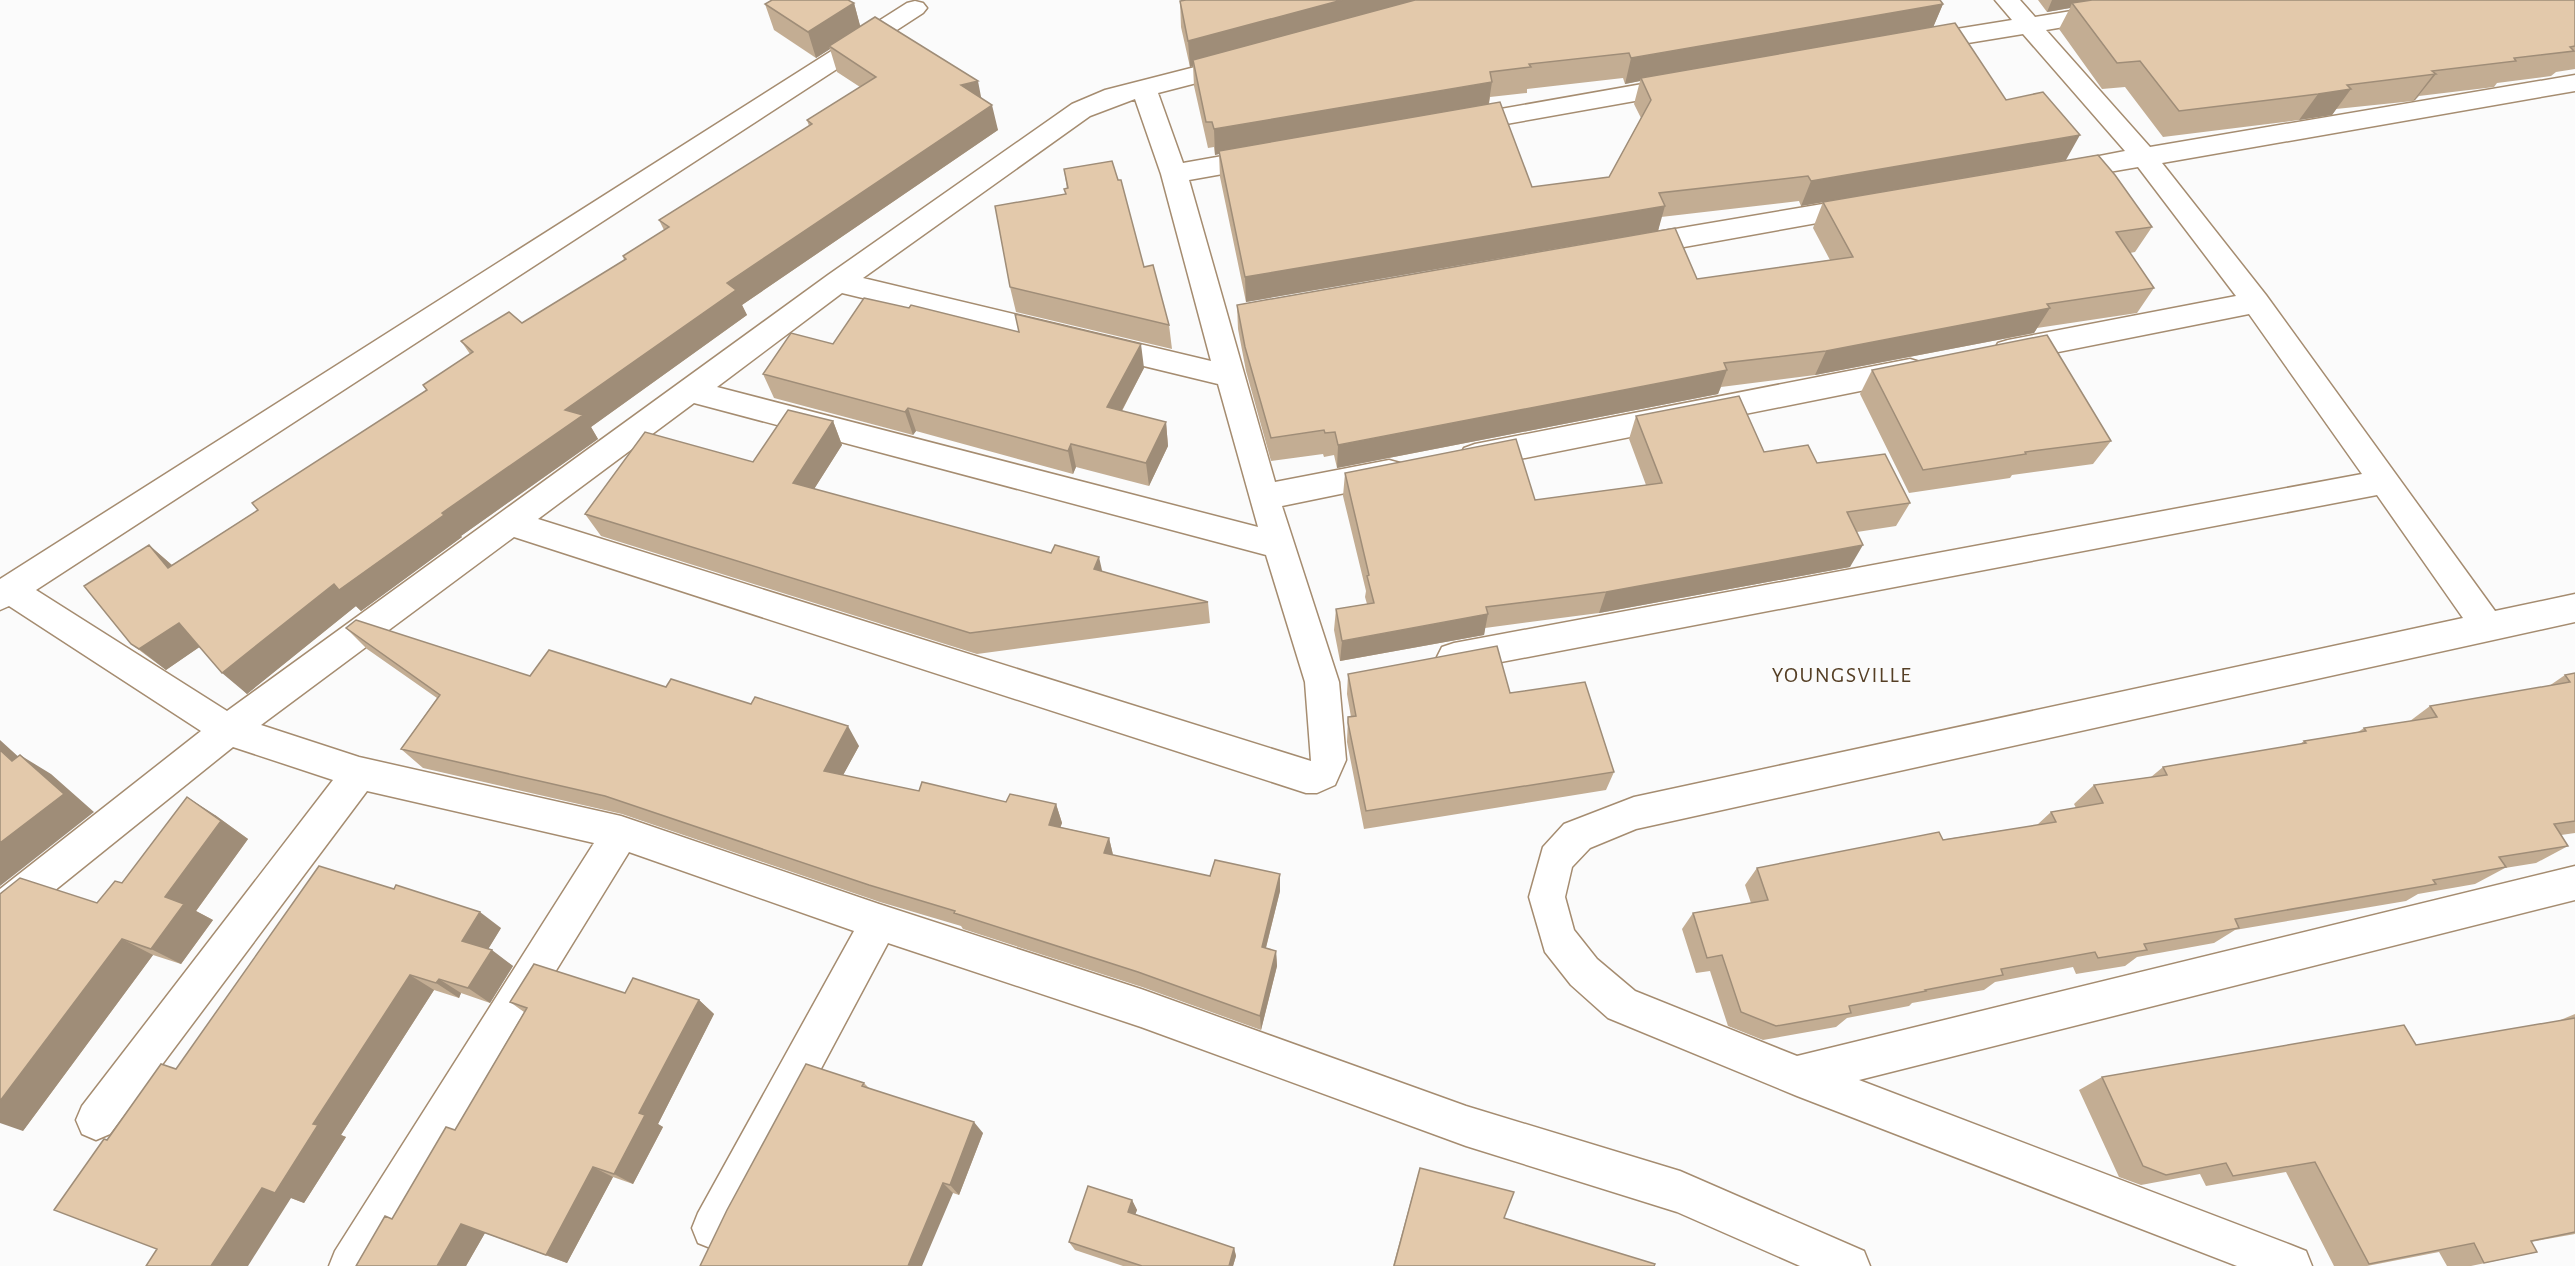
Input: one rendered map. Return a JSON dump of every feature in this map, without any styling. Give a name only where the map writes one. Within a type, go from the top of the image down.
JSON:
[{"type":"street","points":[[2007,0],[2144,157],[2256,302],[2488,627]]},
{"type":"street","points":[[1899,46],[2183,0]]},
{"type":"street","points":[[915,8],[5,593],[228,730],[359,773],[621,834],[1141,1008],[1466,1126],[1680,1192],[1849,1266]]},
{"type":"street","points":[[0,912],[228,730],[838,282],[1081,110],[1114,96],[1269,56]]},
{"type":"street","points":[[1443,127],[1701,81]]},
{"type":"street","points":[[2038,175],[2575,83]]},
{"type":"street","points":[[510,523],[1305,777],[1317,777],[1323,774],[1329,760],[1334,680],[1280,546],[1264,497],[1230,376],[1226,318],[1144,90]]},
{"type":"street","points":[[1174,174],[1291,153]]},
{"type":"street","points":[[1615,250],[1885,202]]},
{"type":"street","points":[[838,282],[1230,376]]},
{"type":"street","points":[[1976,357],[2256,302]]},
{"type":"street","points":[[1451,460],[1941,364]]},
{"type":"street","points":[[691,391],[1280,546]]},
{"type":"street","points":[[1264,497],[1416,467]]},
{"type":"street","points":[[1428,662],[2383,482]]},
{"type":"street","points":[[2291,1266],[1797,1076],[1622,1005],[1584,972],[1558,939],[1547,897],[1556,859],[1577,836],[1634,813],[2575,608]]},
{"type":"street","points":[[96,1120],[359,773]]},
{"type":"street","points":[[350,1266],[621,834]]},
{"type":"street","points":[[1797,1076],[2575,883]]},
{"type":"street","points":[[713,1228],[879,922]]},
{"type":"building","points":[[772,0],[848,0],[854,3],[808,32],[765,4]]},
{"type":"building","points":[[1342,0],[1188,41],[1180,1]]},
{"type":"building","points":[[1415,0],[1940,0],[1943,4],[1631,58],[1629,53],[1529,64],[1531,67],[1490,72],[1492,82],[1214,129],[1212,122],[1206,122],[1193,60]]},
{"type":"building","points":[[2092,0],[2575,0],[2575,46],[2570,47],[2574,51],[2514,58],[2516,61],[2432,71],[2436,74],[2347,85],[2351,89],[2179,111],[2140,61],[2117,63],[2072,3]]},
{"type":"building","points":[[875,17],[978,81],[961,85],[992,105],[727,283],[736,290],[565,410],[583,415],[442,513],[444,515],[339,590],[334,584],[222,673],[179,623],[139,649],[131,644],[84,586],[149,545],[168,568],[258,510],[252,503],[427,390],[423,385],[473,352],[461,341],[509,312],[522,323],[626,259],[623,256],[669,227],[659,220],[812,124],[807,120],[876,77],[829,46]]},
{"type":"building","points":[[1955,23],[2006,100],[2043,92],[2080,135],[1811,181],[1808,176],[1659,193],[1665,206],[1245,277],[1219,151],[1500,102],[1532,187],[1609,177],[1651,100],[1641,78]]},
{"type":"building","points":[[2098,155],[2152,227],[2116,232],[2154,288],[2047,304],[2050,308],[1826,351],[1724,363],[1727,370],[1338,445],[1335,432],[1325,433],[1324,430],[1271,438],[1245,347],[1237,305],[1675,228],[1697,279],[1853,257],[1823,202]]},
{"type":"building","points":[[1112,161],[1118,180],[1121,180],[1144,267],[1153,265],[1169,325],[1010,287],[995,206],[1066,194],[1064,189],[1068,188],[1064,169]]},
{"type":"building","points":[[864,298],[909,308],[911,305],[1019,332],[1015,314],[1141,344],[1107,407],[1166,422],[1146,463],[1071,444],[1068,451],[908,408],[905,412],[763,374],[791,333],[833,344]]},
{"type":"building","points":[[2047,335],[2111,441],[2025,452],[2026,454],[1923,470],[1872,370]]},
{"type":"building","points":[[1739,396],[1764,452],[1808,445],[1817,463],[1885,454],[1910,503],[1847,512],[1863,545],[1606,592],[1486,607],[1488,614],[1342,641],[1336,609],[1374,603],[1345,473],[1516,439],[1535,500],[1662,483],[1636,416]]},
{"type":"building","points":[[788,410],[833,421],[793,483],[1051,553],[1055,545],[1099,557],[1094,569],[1208,602],[970,633],[585,514],[645,432],[753,462]]},
{"type":"building","points":[[356,620],[530,676],[549,650],[666,687],[671,679],[751,704],[755,697],[848,726],[824,771],[919,791],[922,782],[1006,802],[1010,794],[1056,804],[1049,825],[1109,838],[1104,853],[1210,876],[1215,860],[1280,874],[1262,947],[1276,951],[1260,1016],[1138,972],[605,796],[401,749],[440,695],[346,628]]},
{"type":"building","points":[[1497,646],[1510,693],[1585,682],[1614,772],[1366,811],[1348,723],[1348,717],[1356,716],[1348,674]]},
{"type":"building","points":[[2575,673],[2575,821],[2554,824],[2568,846],[2499,857],[2506,867],[2433,880],[2436,884],[2235,919],[2239,928],[2144,944],[2147,950],[2098,958],[2095,952],[2001,969],[2003,975],[1849,1006],[1851,1013],[1776,1026],[1741,1012],[1722,955],[1707,958],[1693,913],[1768,900],[1757,868],[1939,832],[1943,840],[2056,822],[2051,812],[2103,803],[2094,785],[2167,775],[2163,767],[2306,743],[2304,741],[2366,731],[2364,728],[2437,717],[2430,706],[2570,682],[2565,675]]},
{"type":"building","points":[[0,750],[12,761],[20,755],[64,794],[0,843]]},
{"type":"building","points":[[187,797],[221,821],[165,897],[184,904],[151,949],[122,939],[0,1101],[0,894],[20,878],[97,903],[115,881],[122,883]]},
{"type":"building","points":[[319,866],[394,889],[396,885],[480,912],[462,941],[492,950],[468,988],[439,979],[436,983],[410,975],[313,1124],[318,1125],[275,1193],[262,1188],[211,1266],[146,1266],[157,1249],[54,1210],[161,1064],[176,1069]]},
{"type":"building","points":[[534,964],[625,993],[633,978],[699,1000],[639,1113],[645,1115],[614,1174],[593,1167],[546,1255],[461,1224],[437,1266],[356,1266],[385,1216],[392,1219],[446,1127],[455,1130],[527,1008],[510,1002]]},
{"type":"building","points":[[2575,1018],[2575,1232],[2531,1241],[2537,1252],[2484,1263],[2474,1243],[2369,1264],[2315,1162],[2233,1176],[2226,1163],[2166,1175],[2143,1166],[2102,1077],[2404,1025],[2416,1045]]},
{"type":"building","points":[[806,1064],[864,1083],[862,1086],[974,1122],[950,1185],[943,1183],[908,1266],[700,1266],[727,1210]]},
{"type":"building","points":[[1420,1168],[1514,1192],[1504,1218],[1655,1264],[1654,1266],[1394,1266]]},
{"type":"building","points":[[1088,1186],[1132,1200],[1128,1212],[1234,1248],[1229,1266],[1142,1266],[1069,1242]]},
{"type":"district","name":"YOUNGSVILLE","points":[[1842,674]]}]
